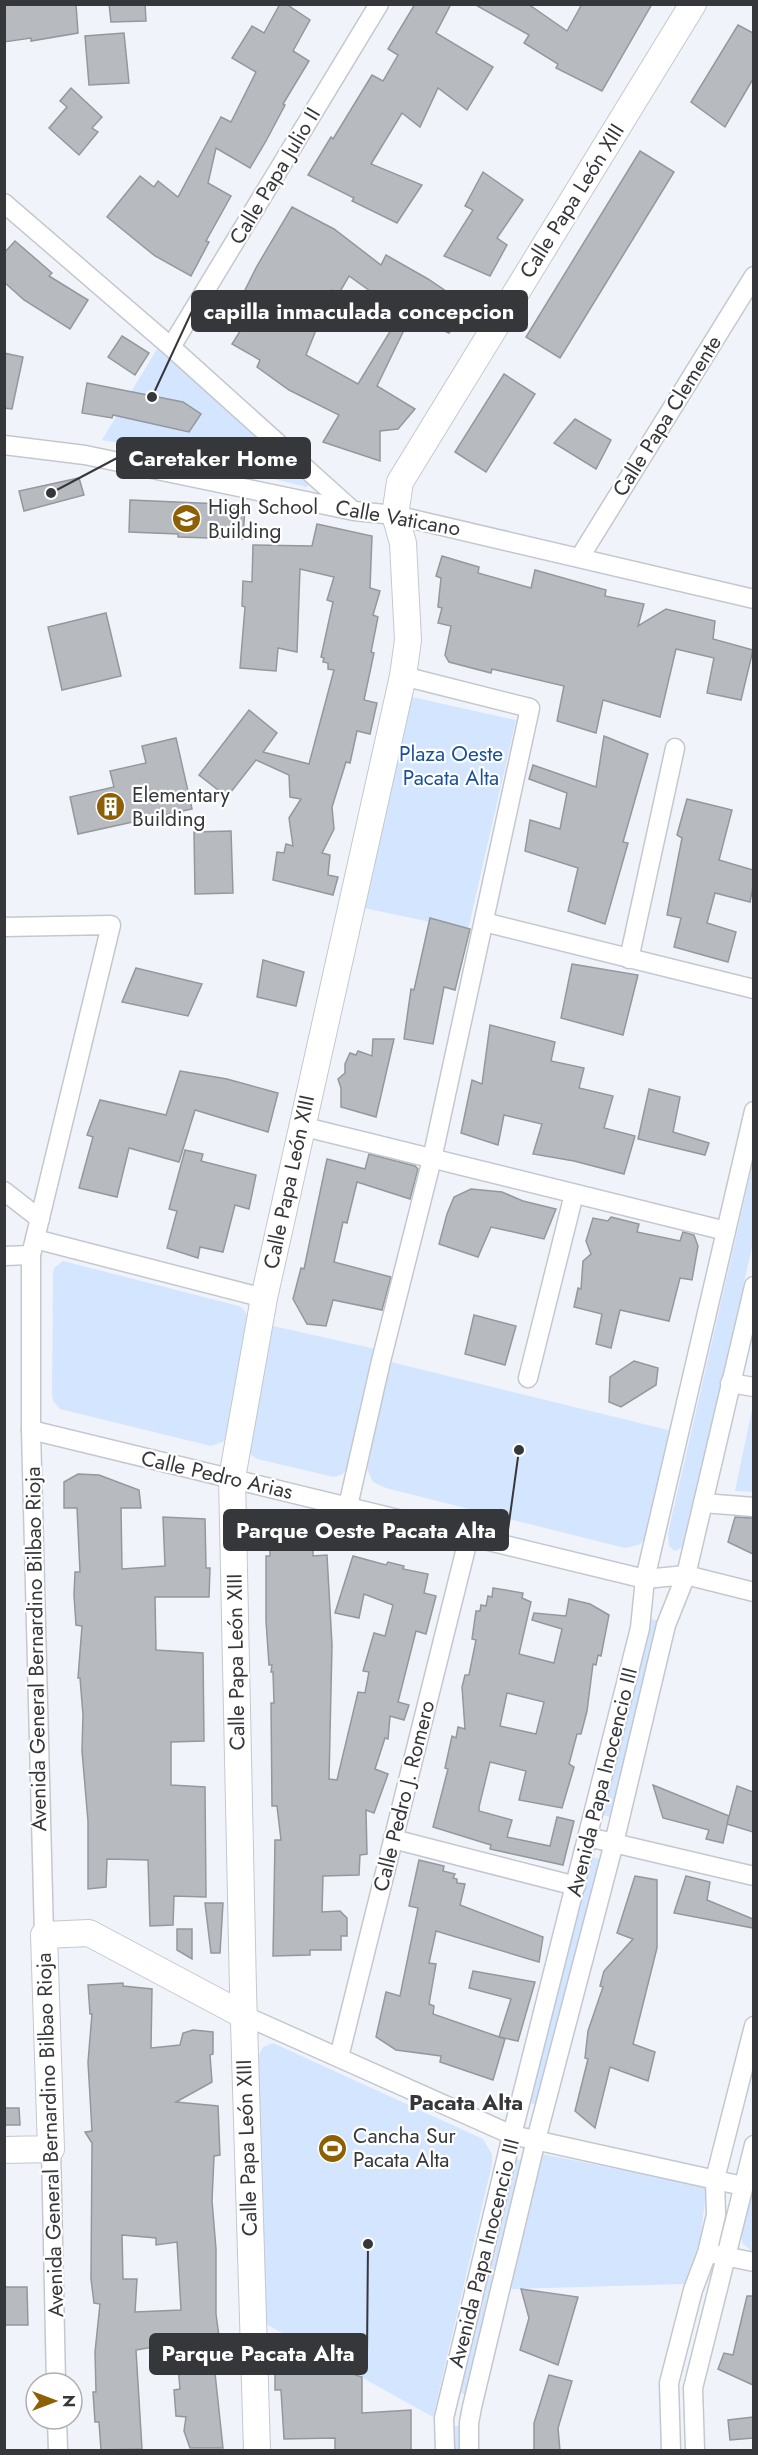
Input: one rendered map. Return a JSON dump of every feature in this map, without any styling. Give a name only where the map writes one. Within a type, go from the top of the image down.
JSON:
[{"type":"street","name":"Calle Papa Julio II","points":[[171,347],[379,4]]},
{"type":"street","name":"Calle Papa León XIII","points":[[257,2451],[243,2015],[232,1478],[264,1298],[403,676],[408,629],[404,543],[395,515],[400,482],[693,4]]},
{"type":"street","points":[[4,203],[171,347],[354,511]]},
{"type":"street","name":"Calle Papa Clemente","points":[[580,557],[753,276]]},
{"type":"street","name":"Calle Vaticano","points":[[4,445],[108,459],[354,511],[395,515],[753,599]]},
{"type":"street","points":[[348,1506],[381,1361],[432,1159],[530,708],[403,676]]},
{"type":"street","points":[[628,959],[675,748]]},
{"type":"street","points":[[484,922],[753,989]]},
{"type":"street","name":"Avenida General Bernardino Bilbao Rioja","points":[[4,927],[111,925],[33,1247],[31,1430],[56,2371]]},
{"type":"street","name":"Avenida Papa Inocencio III","points":[[445,2451],[444,2418],[512,2135],[640,1628],[645,1579],[753,1111]]},
{"type":"street","points":[[301,1126],[726,1231]]},
{"type":"street","points":[[4,1191],[40,1219]]},
{"type":"street","points":[[528,1378],[573,1194]]},
{"type":"street","points":[[4,1256],[33,1247],[264,1298]]},
{"type":"street","name":"Avenida Papa Inocencio III","points":[[470,2451],[469,2423],[472,2407],[536,2140],[614,1843],[666,1625],[686,1575],[753,1286]]},
{"type":"street","points":[[730,1383],[753,1388]]},
{"type":"street","name":"Calle Pedro Arias","points":[[31,1430],[645,1579],[686,1575],[753,1592]]},
{"type":"street","points":[[703,1503],[753,1507]]},
{"type":"street","name":"Calle Pedro J. Romero","points":[[339,2056],[469,1536]]},
{"type":"street","points":[[588,1837],[753,1876]]},
{"type":"street","points":[[393,1839],[576,1886]]},
{"type":"street","points":[[44,1935],[89,1933],[243,2015],[512,2135],[742,2186]]},
{"type":"street","points":[[695,2451],[693,2388],[716,2254],[715,2179],[753,2026]]},
{"type":"street","points":[[671,2451],[669,2383],[693,2290],[716,2254],[742,2186],[753,2145]]},
{"type":"street","points":[[4,2150],[51,2149]]},
{"type":"street","points":[[716,2254],[753,2262]]},
{"type":"street","points":[[448,2401],[472,2407]]},
{"type":"street","points":[[57,2431],[58,2451]]},
{"type":"green space","points":[[157,349],[307,479],[309,485],[306,487],[145,447],[102,440]]},
{"type":"green space","name":"Plaza Oeste Pacata Alta","points":[[412,697],[516,720],[468,930],[364,908]]},
{"type":"green space","points":[[753,1163],[753,1243],[686,1535],[682,1547],[675,1551],[669,1546],[668,1533]]},
{"type":"green space","points":[[63,1261],[239,1306],[244,1310],[247,1325],[226,1438],[223,1442],[211,1446],[60,1409],[53,1401],[52,1394],[53,1274],[54,1268]]},
{"type":"green space","points":[[273,1326],[376,1349],[349,1465],[343,1474],[334,1477],[257,1459],[250,1454],[248,1440]]},
{"type":"green space","points":[[391,1362],[672,1431],[646,1538],[639,1545],[625,1548],[386,1488],[373,1482],[367,1469]]},
{"type":"green space","points":[[753,1405],[753,1492],[735,1491]]},
{"type":"green space","points":[[651,1619],[659,1621],[611,1817],[603,1815]]},
{"type":"green space","points":[[592,1857],[600,1859],[538,2105],[530,2103]]},
{"type":"green space","points":[[273,2043],[483,2139],[492,2154],[492,2164],[433,2417],[266,2324],[257,2059],[263,2047]]},
{"type":"green space","points":[[542,2154],[707,2187],[700,2240],[685,2284],[511,2289]]},
{"type":"green space","points":[[514,2158],[522,2161],[465,2394],[457,2392]]},
{"type":"green space","points":[[753,2182],[753,2252],[743,2244],[741,2237]]},
{"type":"green space","points":[[452,2426],[461,2426],[461,2450],[453,2450]]},
{"type":"building","points":[[4,4],[76,4],[78,33],[31,41],[31,38],[4,42]]},
{"type":"building","points":[[109,4],[145,4],[146,21],[111,22]]},
{"type":"building","points":[[280,4],[286,4],[310,20],[293,51],[309,61],[283,104],[285,105],[250,168],[216,148],[208,183],[231,196],[206,241],[209,242],[191,276],[155,256],[107,217],[140,176],[154,187],[158,181],[178,197],[221,117],[231,122],[256,72],[232,58],[252,26],[264,33]]},
{"type":"building","points":[[415,4],[451,4],[436,33],[493,67],[467,110],[438,88],[420,127],[402,113],[371,164],[422,185],[397,223],[352,201],[354,198],[308,175],[372,75],[383,81],[398,55],[388,49]]},
{"type":"building","points":[[474,4],[528,4],[567,31],[582,4],[652,4],[602,91],[556,68],[558,64],[524,43],[529,35]]},
{"type":"building","points":[[738,25],[753,33],[753,79],[725,127],[691,102]]},
{"type":"building","points":[[124,33],[129,83],[89,85],[85,36]]},
{"type":"building","points":[[71,88],[102,117],[92,128],[98,132],[79,155],[49,128],[67,107],[60,101]]},
{"type":"building","points":[[640,151],[674,172],[560,358],[526,337]]},
{"type":"building","points":[[483,172],[523,200],[497,238],[507,245],[490,276],[444,256],[473,210],[465,206]]},
{"type":"building","points":[[292,207],[334,229],[381,265],[386,255],[428,279],[468,306],[449,333],[394,308],[349,276],[338,295],[332,290],[306,355],[358,384],[394,325],[404,330],[377,386],[415,409],[398,429],[380,431],[380,461],[323,442],[339,415],[289,390],[257,367],[260,360],[232,344],[251,314],[237,306],[257,266]]},
{"type":"building","points":[[15,241],[52,273],[49,276],[88,300],[70,329],[24,300],[4,282],[4,253]]},
{"type":"building","points":[[122,336],[149,353],[135,375],[108,357]]},
{"type":"building","points":[[4,353],[23,357],[12,409],[4,408]]},
{"type":"building","points":[[504,374],[535,394],[486,472],[455,452]]},
{"type":"building","points":[[87,383],[183,402],[201,414],[189,432],[113,415],[112,418],[82,413]]},
{"type":"building","points":[[575,419],[611,440],[596,469],[554,443]]},
{"type":"building","points":[[79,478],[84,495],[24,511],[19,491]]},
{"type":"building","name":"High School Building","points":[[130,500],[245,505],[243,539],[178,537],[178,534],[129,532]]},
{"type":"building","points":[[317,524],[372,536],[370,588],[380,591],[373,615],[378,617],[371,652],[374,653],[364,700],[377,703],[370,734],[357,731],[350,763],[346,762],[332,807],[334,829],[322,853],[330,855],[328,875],[338,877],[333,895],[273,880],[277,852],[284,853],[286,844],[293,846],[289,818],[301,799],[290,797],[289,775],[256,760],[227,797],[199,775],[249,710],[277,733],[263,752],[309,764],[334,670],[328,669],[328,663],[323,662],[324,658],[321,657],[333,602],[327,600],[334,577],[300,569],[297,652],[278,648],[276,671],[240,668],[245,607],[242,606],[243,581],[252,582],[253,545],[312,546]]},
{"type":"building","points":[[442,556],[479,567],[478,573],[531,588],[535,570],[606,590],[605,596],[644,604],[638,626],[666,609],[715,621],[713,639],[753,650],[741,700],[707,693],[714,658],[676,649],[660,717],[603,700],[596,733],[557,721],[564,686],[492,669],[491,673],[449,662],[445,655],[451,626],[438,623],[442,608],[438,607],[441,578],[436,576]]},
{"type":"building","points":[[106,613],[121,676],[62,690],[48,627]]},
{"type":"building","points":[[604,736],[648,754],[623,842],[628,843],[605,924],[568,911],[578,868],[525,851],[530,820],[560,829],[567,793],[529,779],[533,765],[596,787]]},
{"type":"building","points":[[176,738],[192,809],[78,834],[70,797],[114,787],[110,771],[146,763],[142,746]]},
{"type":"building","points":[[687,799],[732,810],[719,860],[753,870],[750,902],[715,893],[707,923],[736,932],[728,962],[674,947],[681,918],[667,915],[682,838],[677,835]]},
{"type":"building","name":"Elementary Building","points":[[231,831],[233,893],[195,894],[194,832]]},
{"type":"building","points":[[430,918],[470,929],[455,990],[444,987],[433,1044],[404,1039],[411,989],[414,990]]},
{"type":"building","points":[[263,960],[304,972],[296,1006],[257,997]]},
{"type":"building","points":[[572,964],[638,975],[623,1035],[561,1018]]},
{"type":"building","points":[[136,968],[202,984],[188,1016],[122,1002]]},
{"type":"building","points":[[490,1025],[555,1042],[551,1061],[584,1068],[579,1088],[613,1096],[604,1128],[635,1136],[624,1174],[574,1161],[533,1154],[542,1124],[504,1115],[498,1145],[461,1133],[472,1080],[482,1084]]},
{"type":"building","points":[[373,1039],[394,1039],[376,1117],[341,1107],[341,1088],[338,1079],[345,1073],[345,1064],[350,1053],[356,1055],[358,1051],[372,1056]]},
{"type":"building","points":[[180,1071],[227,1079],[278,1093],[268,1132],[195,1110],[179,1162],[129,1148],[117,1197],[79,1188],[93,1137],[87,1135],[100,1100],[166,1115]]},
{"type":"building","points":[[649,1089],[680,1097],[673,1132],[709,1143],[705,1155],[638,1139]]},
{"type":"building","points":[[185,1150],[203,1154],[201,1161],[256,1175],[249,1209],[235,1205],[223,1252],[200,1247],[198,1258],[167,1248],[177,1211],[169,1209]]},
{"type":"building","points":[[369,1154],[415,1166],[418,1169],[410,1199],[357,1182],[347,1223],[343,1222],[334,1262],[391,1277],[382,1310],[333,1300],[326,1326],[307,1324],[293,1299],[301,1268],[304,1269],[327,1159],[365,1169]]},
{"type":"building","points":[[471,1189],[502,1192],[523,1201],[556,1209],[544,1239],[491,1227],[478,1257],[439,1244],[454,1197]]},
{"type":"building","points":[[611,1217],[639,1224],[637,1232],[680,1241],[683,1232],[694,1235],[698,1246],[692,1280],[680,1278],[669,1321],[620,1310],[611,1348],[596,1344],[602,1314],[574,1307],[578,1288],[581,1289],[583,1261],[591,1254],[586,1241],[593,1218],[608,1221]]},
{"type":"building","points":[[474,1315],[516,1326],[505,1365],[465,1354]]},
{"type":"building","points":[[634,1361],[658,1368],[656,1385],[621,1407],[609,1402],[610,1377]]},
{"type":"building","points":[[78,1474],[99,1475],[139,1490],[141,1508],[121,1508],[122,1569],[165,1566],[163,1517],[205,1519],[206,1568],[210,1568],[209,1597],[155,1597],[156,1650],[203,1653],[204,1741],[171,1742],[171,1785],[205,1787],[206,1897],[174,1896],[173,1925],[150,1926],[148,1860],[107,1859],[106,1887],[88,1889],[88,1821],[82,1751],[83,1715],[80,1678],[78,1678],[82,1626],[76,1625],[74,1595],[75,1572],[80,1572],[77,1508],[64,1508],[64,1482]]},
{"type":"building","points":[[735,1517],[753,1518],[753,1554],[728,1542]]},
{"type":"building","points":[[279,1542],[313,1542],[313,1556],[327,1555],[332,1645],[329,1779],[337,1780],[358,1692],[365,1693],[369,1672],[363,1671],[374,1633],[385,1636],[393,1605],[364,1594],[359,1618],[335,1613],[353,1556],[386,1565],[388,1562],[404,1566],[403,1569],[428,1574],[424,1593],[436,1596],[426,1634],[416,1631],[398,1702],[409,1705],[404,1720],[390,1716],[388,1739],[385,1738],[375,1769],[388,1774],[374,1813],[366,1810],[367,1854],[360,1855],[359,1875],[323,1876],[322,1912],[340,1911],[347,1918],[347,1936],[341,1936],[341,1950],[310,1950],[310,1955],[273,1956],[275,1840],[281,1840],[277,1806],[272,1806],[271,1703],[274,1703],[273,1672],[271,1672],[272,1665],[269,1665],[266,1621],[266,1556],[270,1556],[270,1549],[280,1549]]},
{"type":"building","points":[[493,1588],[523,1593],[522,1598],[531,1602],[519,1654],[554,1663],[562,1629],[532,1620],[534,1613],[566,1616],[569,1599],[590,1604],[609,1615],[601,1656],[598,1655],[596,1665],[593,1664],[587,1711],[581,1734],[577,1734],[569,1764],[574,1767],[562,1808],[519,1800],[526,1771],[490,1762],[479,1807],[479,1811],[512,1820],[507,1837],[550,1846],[557,1817],[574,1821],[563,1865],[490,1849],[491,1845],[433,1827],[448,1769],[445,1768],[452,1736],[456,1738],[458,1727],[465,1729],[462,1687],[465,1675],[469,1675],[476,1640],[472,1639],[476,1611],[480,1611],[481,1605],[486,1606],[488,1596],[492,1597]],"holes":[[[507,1693],[544,1702],[536,1734],[500,1726]]]},
{"type":"building","points":[[653,1785],[729,1816],[723,1843],[706,1839],[709,1830],[663,1818]]},
{"type":"building","points":[[737,1786],[753,1792],[753,1832],[727,1824]]},
{"type":"building","points":[[419,1860],[444,1866],[443,1871],[455,1874],[453,1878],[457,1879],[457,1883],[465,1884],[460,1905],[543,1937],[539,1962],[436,1931],[429,1963],[436,1964],[429,2004],[434,2006],[433,2014],[505,2039],[493,2080],[440,2062],[441,2056],[396,2050],[376,2037],[386,1992],[400,1996],[418,1908],[409,1906]]},
{"type":"building","points":[[635,1876],[657,1880],[657,1948],[633,2044],[655,2052],[648,2081],[610,2067],[595,2128],[575,2111],[588,2059],[585,2058],[588,2031],[603,1987],[600,1986],[604,1971],[633,1939],[617,1933]]},
{"type":"building","points":[[686,1876],[710,1882],[707,1900],[753,1919],[753,1928],[674,1913]]},
{"type":"building","points":[[205,1903],[223,1903],[220,1953],[211,1953]]},
{"type":"building","points":[[177,1929],[192,1929],[192,1959],[177,1950]]},
{"type":"building","points":[[473,1971],[535,1982],[518,2041],[499,2037],[511,1999],[469,1988]]},
{"type":"building","points":[[123,1983],[123,1986],[152,1989],[151,2048],[180,2045],[183,2033],[193,2030],[213,2032],[213,2054],[210,2055],[212,2082],[176,2102],[218,2106],[220,2155],[214,2156],[212,2201],[216,2249],[216,2314],[224,2373],[215,2373],[223,2448],[190,2448],[184,2431],[186,2417],[176,2416],[174,2390],[180,2389],[176,2343],[136,2350],[142,2449],[101,2450],[99,2422],[95,2422],[93,2392],[96,2392],[95,2352],[100,2304],[94,2303],[91,2279],[92,2143],[85,2132],[92,2131],[88,2062],[92,2014],[90,2014],[88,1985]],"holes":[[[122,2235],[156,2238],[156,2245],[177,2242],[181,2310],[135,2312],[137,2279],[123,2279]]]},
{"type":"building","points":[[4,2108],[19,2108],[20,2125],[4,2125]]},
{"type":"building","points":[[4,2287],[27,2287],[28,2325],[4,2325]]},
{"type":"building","points":[[521,2289],[578,2297],[558,2365],[520,2350],[529,2318]]},
{"type":"building","points":[[747,2296],[753,2296],[753,2385],[718,2369],[724,2353],[733,2355]]},
{"type":"building","points":[[303,2350],[304,2371],[343,2371],[362,2377],[362,2413],[411,2410],[411,2451],[335,2451],[335,2438],[284,2439],[281,2390],[275,2390],[275,2367],[284,2364],[283,2354]]},
{"type":"building","points":[[549,2375],[572,2381],[558,2428],[560,2451],[534,2451],[534,2423]]},
{"type":"building","points":[[753,2417],[753,2438],[730,2440],[728,2420]]},
{"type":"place","name":"capilla inmaculada concepcion","points":[[152,397]]},
{"type":"place","name":"Caretaker Home","points":[[51,493]]},
{"type":"place","name":"High School Building","points":[[187,519]]},
{"type":"place","name":"Elementary Building","points":[[111,807]]},
{"type":"place","name":"Parque Oeste Pacata Alta","points":[[519,1450]]},
{"type":"place","name":"Cancha Sur Pacata Alta","points":[[332,2148]]},
{"type":"place","name":"Parque Pacata Alta","points":[[368,2244]]},
{"type":"district","name":"Pacata Alta","points":[[466,2102]]}]
